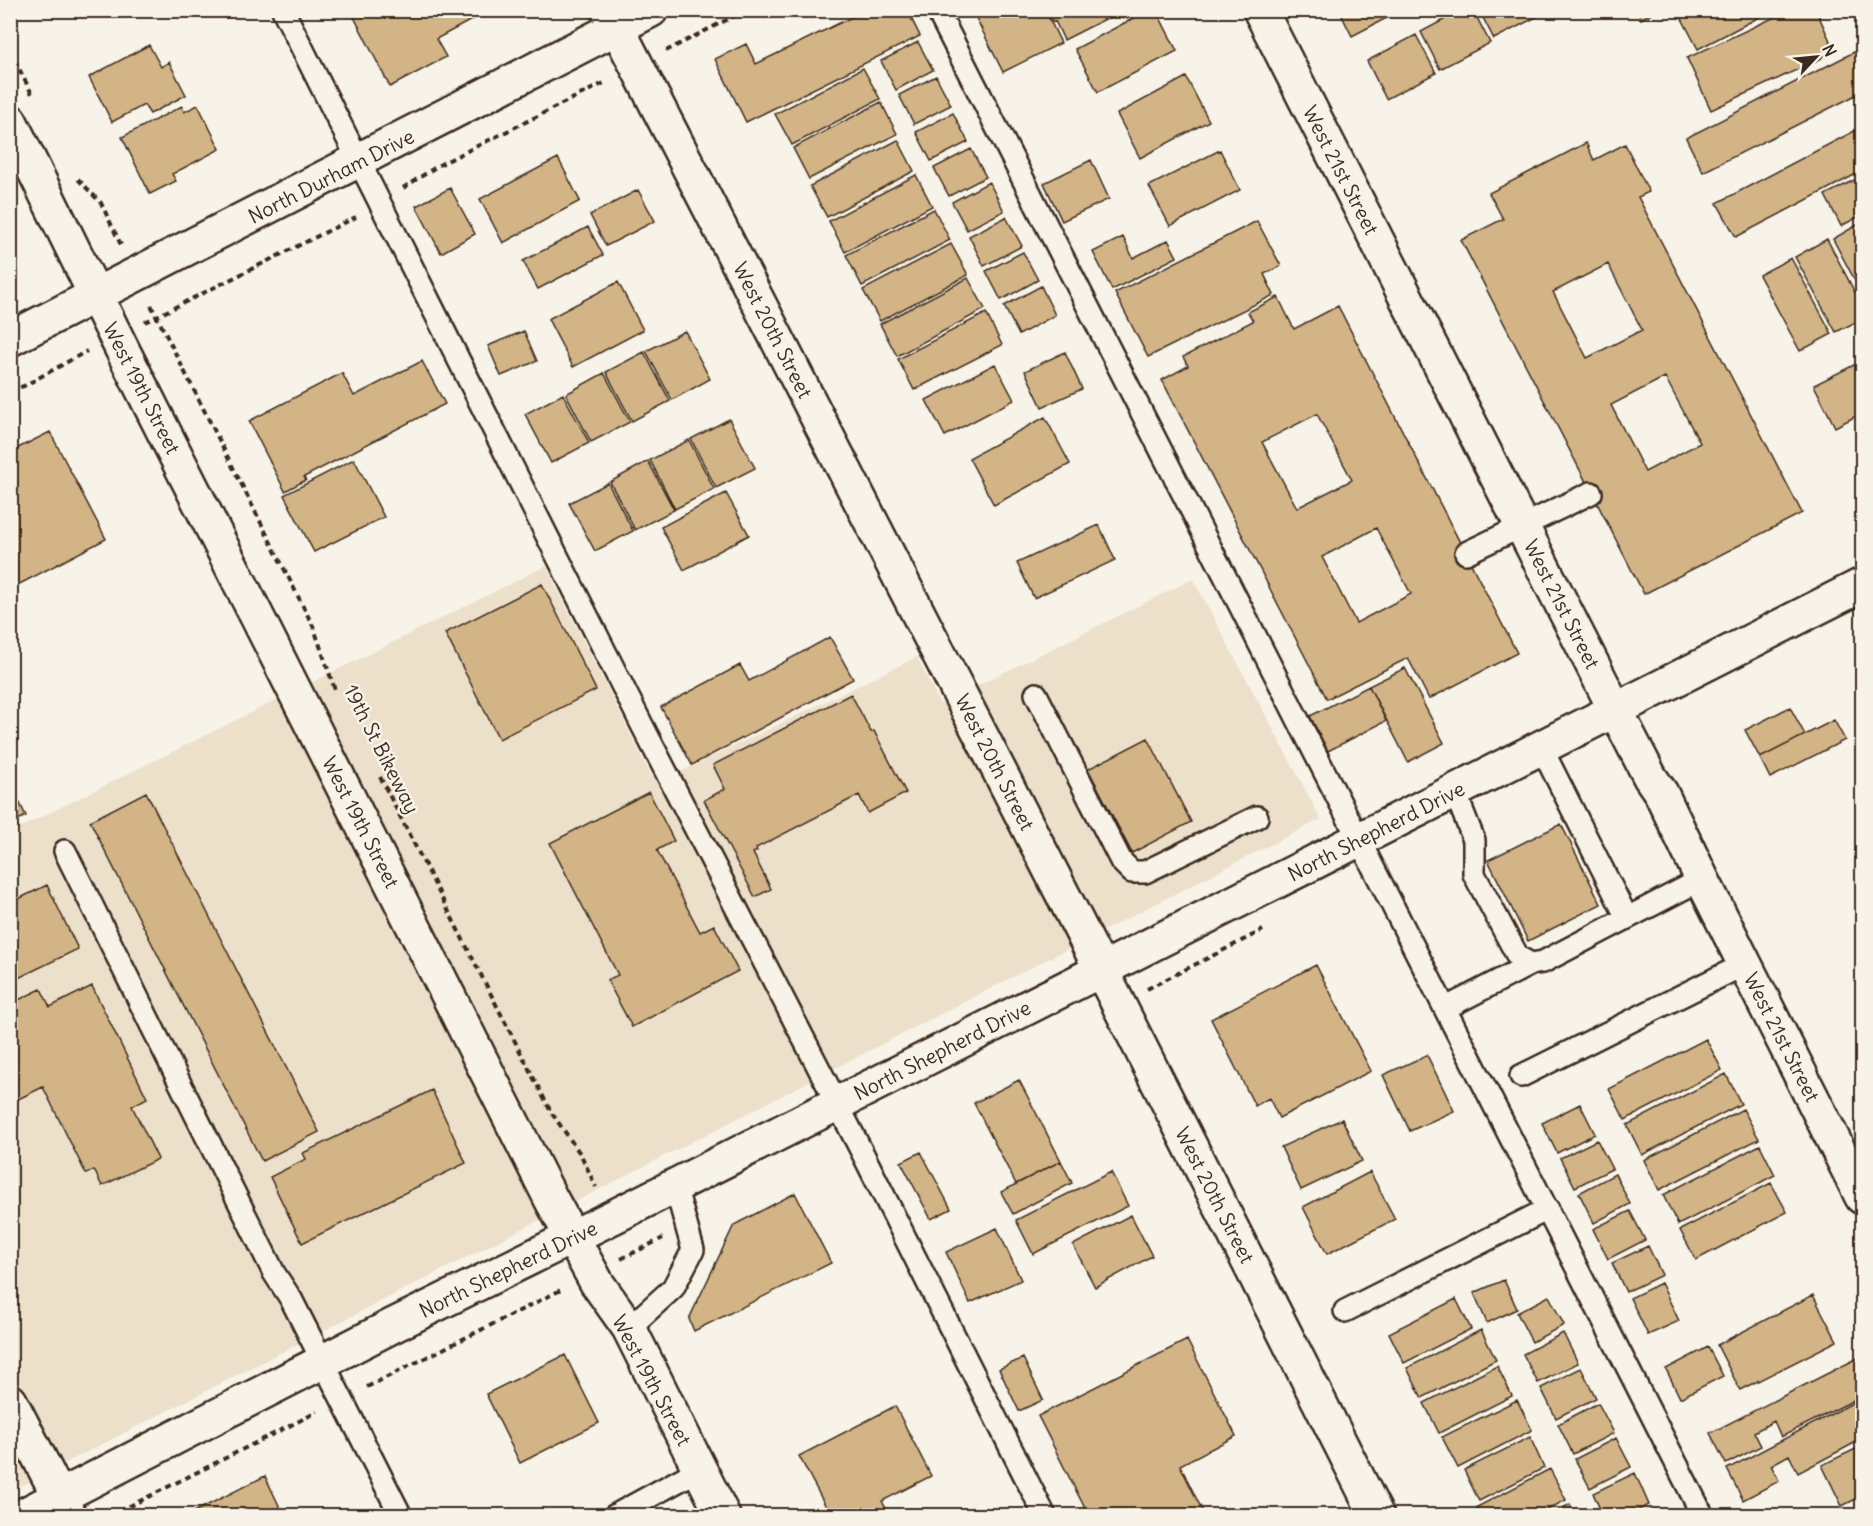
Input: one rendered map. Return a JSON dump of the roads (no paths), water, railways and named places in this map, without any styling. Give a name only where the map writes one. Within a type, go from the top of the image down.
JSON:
[{"type":"main road","name":"North Durham Drive","points":[[12,336],[97,297],[359,161],[613,19],[651,10]]},
{"type":"main road","name":"West 21st Street","points":[[1260,10],[1616,711],[1661,794],[1863,1197]]},
{"type":"main road","name":"West 20th Street","points":[[613,19],[1101,970],[1377,1515]]},
{"type":"main road","name":"West 19th Street","points":[[10,121],[572,1238],[597,1283],[628,1328],[723,1515]]},
{"type":"main road","name":"North Shepherd Drive","points":[[22,1515],[64,1506],[323,1361],[1360,841],[1863,585]]},
{"type":"main road","points":[[10,1401],[64,1506]]},
{"type":"lane","points":[[283,10],[643,727],[837,1103],[1045,1515]]},
{"type":"lane","points":[[937,10],[1703,1515]]},
{"type":"lane","points":[[1466,553],[1591,493]]},
{"type":"lane","points":[[1036,694],[1122,861],[1132,872],[1145,872],[1257,817]]},
{"type":"lane","points":[[1541,747],[1627,918]]},
{"type":"lane","points":[[1455,792],[1474,840],[1474,874],[1518,957],[1531,964]]},
{"type":"lane","points":[[64,851],[274,1273],[291,1299],[401,1515]]},
{"type":"lane","points":[[1446,1008],[1531,964],[1543,962],[1702,879]]},
{"type":"lane","points":[[1521,1077],[1745,964]]},
{"type":"lane","points":[[628,1328],[673,1288],[693,1250],[675,1185]]},
{"type":"lane","points":[[1345,1311],[1548,1209]]},
{"type":"lane","points":[[614,1515],[700,1469]]}]
